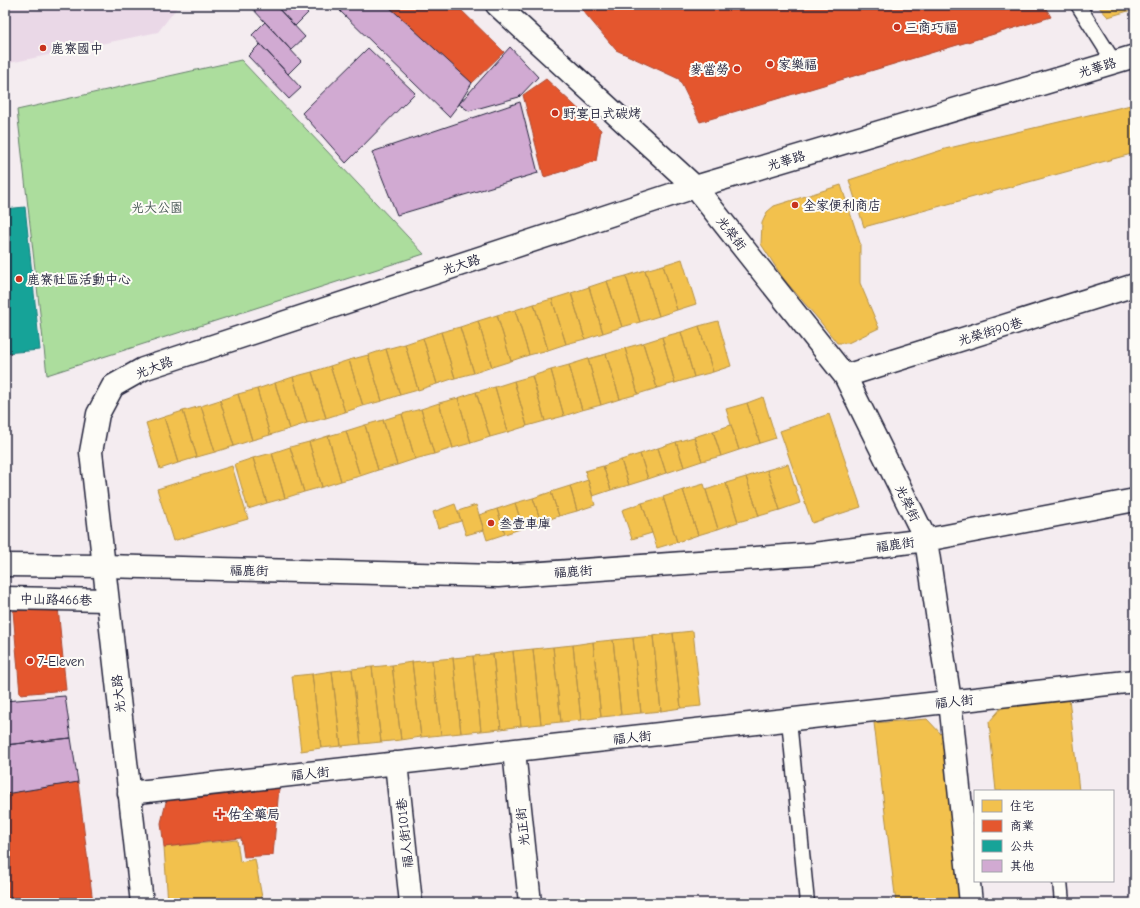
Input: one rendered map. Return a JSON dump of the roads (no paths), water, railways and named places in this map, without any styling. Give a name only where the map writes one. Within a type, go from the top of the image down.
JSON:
[{"type":"street","points":[[498,5],[695,187]]},
{"type":"street","name":"光華路","points":[[695,187],[1135,56]]},
{"type":"street","name":"光榮街","points":[[695,187],[845,376],[926,540],[950,702],[971,903]]},
{"type":"street","name":"光大路","points":[[142,903],[91,452],[98,414],[113,386],[143,369],[695,187]]},
{"type":"street","name":"光榮街90巷","points":[[845,376],[1135,285]]},
{"type":"street","name":"福鹿街","points":[[5,565],[498,576],[814,554],[926,540],[1135,500]]},
{"type":"street","name":"中山路466巷","points":[[5,598],[107,600]]},
{"type":"street","name":"福人街","points":[[129,793],[1135,681]]},
{"type":"street","name":"光正街","points":[[514,751],[530,903]]},
{"type":"street","name":"福人街101巷","points":[[396,764],[411,903]]},
{"type":"lane","points":[[1078,5],[1114,62]]},
{"type":"lane","points":[[789,720],[807,903]]},
{"type":"lane","points":[[1060,882],[1062,903]]},
{"type":"place","name":"三商巧福","points":[[897,27]]},
{"type":"place","name":"鹿寮國中","points":[[43,48]]},
{"type":"place","name":"家樂福","points":[[770,64]]},
{"type":"place","name":"麥當勞","points":[[737,69]]},
{"type":"place","name":"野宴日式碳烤","points":[[555,113]]},
{"type":"place","name":"全家便利商店","points":[[795,205]]},
{"type":"place","name":"鹿寮社區活動中心","points":[[19,279]]},
{"type":"place","name":"叁壹車庫","points":[[491,523]]},
{"type":"place","name":"7-Eleven","points":[[30,661]]},
{"type":"place","name":"佑全藥局","points":[[220,814]]},
{"type":"park label","name":"光大公園","points":[[157,207]]}]
